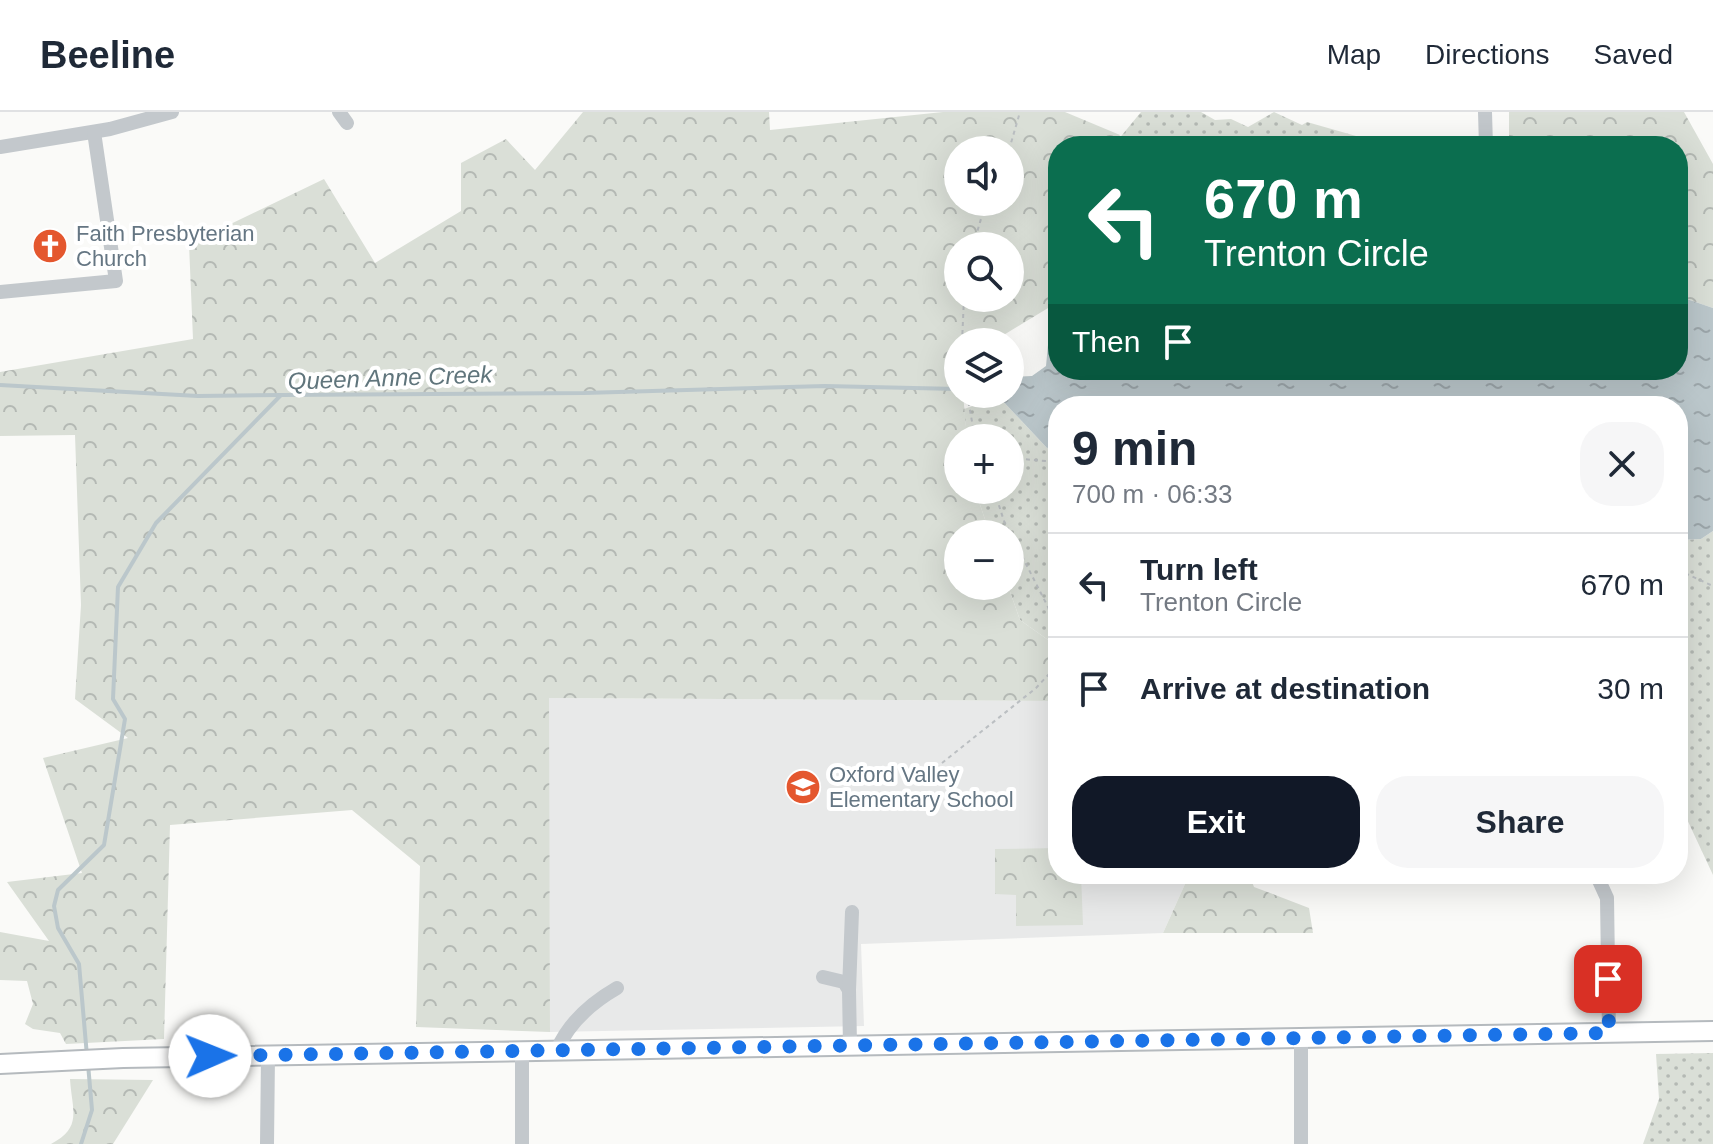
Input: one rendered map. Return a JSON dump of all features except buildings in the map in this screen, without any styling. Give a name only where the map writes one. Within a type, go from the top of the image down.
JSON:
[{"type":"main road","points":[[0,1064],[268,1055],[1713,1031]]},
{"type":"street","points":[[107,112],[110,129]]},
{"type":"street","points":[[0,147],[110,129],[172,112]]},
{"type":"street","points":[[1485,112],[1486,136]]},
{"type":"street","points":[[0,292],[116,281],[94,132]]},
{"type":"street","points":[[1601,884],[1607,898],[1609,1033]]},
{"type":"street","points":[[850,1045],[852,912]]},
{"type":"street","points":[[823,977],[844,982],[849,990]]},
{"type":"street","points":[[557,1050],[570,1025],[600,998],[617,988]]},
{"type":"street","points":[[1301,1038],[1301,1144]]},
{"type":"street","points":[[522,1051],[522,1144]]},
{"type":"street","points":[[267,1144],[268,1055]]},
{"type":"path","points":[[1013,136],[1020,112]]},
{"type":"path","points":[[1024,459],[1048,461]]},
{"type":"path","points":[[999,504],[1004,521],[1048,607]]},
{"type":"path","points":[[1688,575],[1713,586]]},
{"type":"path","points":[[917,783],[1048,675]]},
{"type":"shaded area","name":"Oxford Valley Elementary School","points":[[548,698],[1048,701],[1048,884],[1185,884],[1163,933],[861,944],[864,1026],[550,1032]]},
{"type":"green space","points":[[583,112],[769,112],[770,130],[943,112],[1065,112],[1120,135],[1048,136],[1048,308],[1015,328],[944,328],[944,408],[964,408],[966,424],[944,424],[944,504],[980,504],[985,520],[944,520],[944,600],[1013,600],[1020,620],[1048,640],[1048,701],[549,698],[550,1032],[416,1027],[420,866],[352,810],[170,825],[164,1039],[66,1044],[60,1033],[33,1029],[25,1024],[33,1004],[27,981],[0,980],[0,932],[49,941],[7,882],[82,873],[43,758],[128,738],[75,699],[81,605],[75,435],[0,436],[0,372],[193,339],[189,244],[324,179],[375,263],[461,211],[461,163],[506,139],[535,170]]},
{"type":"green space","points":[[1141,112],[1201,112],[1215,120],[1231,119],[1248,127],[1274,112],[1302,125],[1307,122],[1356,136],[1121,136]]},
{"type":"green space","points":[[1509,112],[1684,112],[1713,164],[1713,308],[1688,299],[1688,136],[1509,136]]},
{"type":"green space","points":[[1009,408],[1048,448],[1048,640],[1020,620],[1013,600],[1024,600],[1024,520],[985,520],[980,504],[1024,504],[1024,424],[966,424],[964,409]]},
{"type":"green space","points":[[1713,531],[1713,875],[1688,821],[1688,540],[1701,539]]},
{"type":"green space","points":[[1048,848],[1048,884],[1081,884],[1083,925],[1016,926],[1016,895],[995,894],[995,849]]},
{"type":"green space","points":[[1185,884],[1253,884],[1309,908],[1313,933],[1163,933]]},
{"type":"green space","points":[[1713,1053],[1713,1144],[1643,1144],[1659,1099],[1656,1054]]},
{"type":"green space","points":[[70,1079],[153,1080],[113,1144],[51,1144],[61,1138],[72,1124]]},
{"type":"water","points":[[1688,299],[1713,308],[1713,531],[1701,539],[1688,540],[1688,396],[1048,396],[1047,448],[1009,408],[1024,408],[1024,376],[1032,376],[1046,366],[1048,345],[1048,380],[1688,380]]},
{"type":"waterway","points":[[0,385],[198,396],[281,395]]},
{"type":"waterway","name":"Queen Anne Creek","points":[[87,1056],[79,964],[58,928],[54,906],[58,890],[104,845],[125,719],[113,699],[118,587],[156,523],[281,395],[584,393],[825,386],[944,389]]},
{"type":"waterway","name":"Queen Anne Creek","points":[[81,1144],[92,1110],[88,1064]]},
{"type":"place","name":"Faith Presbyterian Church","points":[[50,246]]},
{"type":"place","name":"Oxford Valley Elementary School","points":[[803,787]]},
{"type":"route","points":[[210,1056],[1609,1033],[1608,979]]}]
